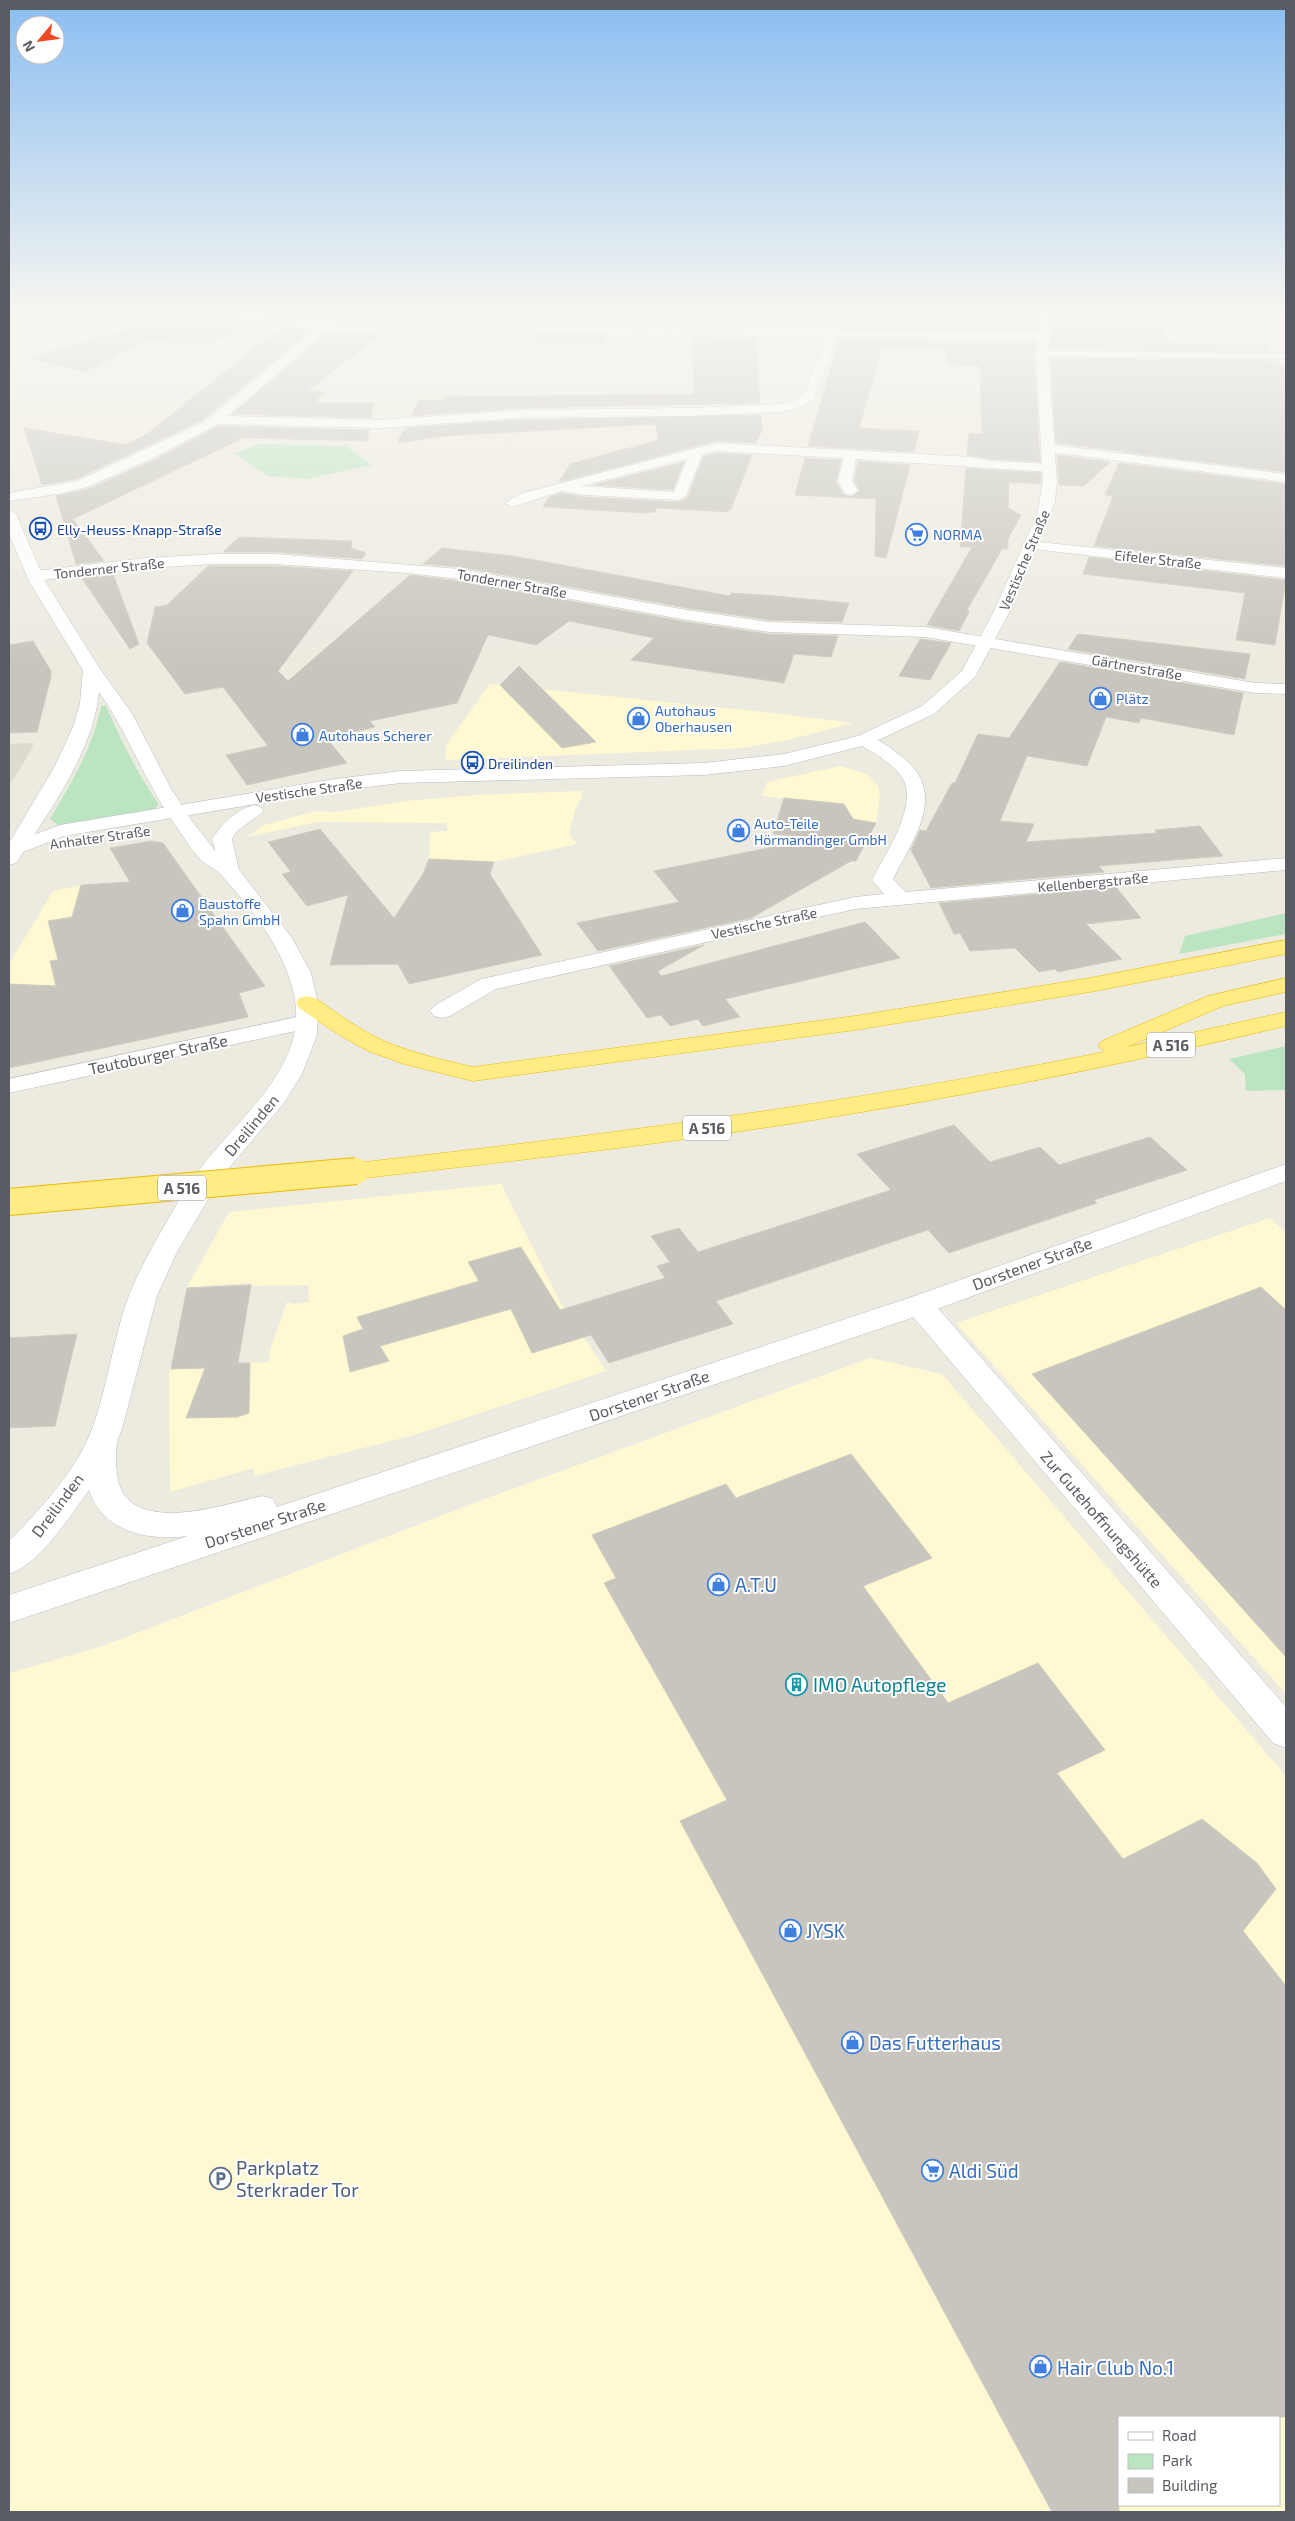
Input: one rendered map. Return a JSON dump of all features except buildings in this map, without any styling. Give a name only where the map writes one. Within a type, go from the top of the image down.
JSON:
[{"type":"highway","points":[[306,1013],[343,1028],[375,1046],[419,1062],[474,1074],[855,1024],[1090,985],[1286,947]]},
{"type":"highway","points":[[1055,1068],[1216,1001],[1286,985]]},
{"type":"highway","name":"A 516","points":[[9,1202],[356,1171],[576,1146],[786,1117],[1055,1068],[1286,1019]]},
{"type":"street","points":[[9,497],[64,489],[82,484],[152,453],[195,431]]},
{"type":"street","name":"Vestische Straße","points":[[180,818],[335,785],[401,777],[442,778],[702,770],[784,760],[864,740],[899,725],[928,710],[948,694],[969,673],[987,641],[1001,613],[1048,501],[1049,468],[1046,431]]},
{"type":"street","points":[[512,503],[528,496],[716,448],[970,461],[993,465],[1049,468]]},
{"type":"street","points":[[1047,448],[1286,478]]},
{"type":"street","points":[[675,512],[679,496],[696,453]]},
{"type":"street","points":[[850,454],[844,481],[851,491]]},
{"type":"street","points":[[562,487],[584,491],[679,496]]},
{"type":"street","points":[[9,517],[35,576],[92,670],[124,715],[145,760],[180,818]]},
{"type":"street","name":"Eifeler Straße","points":[[1029,545],[1286,574]]},
{"type":"street","name":"Tonderner Straße","points":[[35,576],[146,563],[216,559],[275,558],[354,563],[460,574],[687,615],[769,627],[925,632],[987,641]]},
{"type":"street","name":"Gärtnerstraße","points":[[987,641],[1255,688],[1286,689]]},
{"type":"street","points":[[11,852],[69,756],[82,730],[88,706],[92,670]]},
{"type":"street","points":[[864,740],[885,752],[914,780],[916,801],[910,824],[882,880],[900,898]]},
{"type":"street","name":"Vestische Straße","points":[[180,818],[254,810],[442,778]]},
{"type":"street","name":"Vestische Straße","points":[[229,870],[222,839],[230,826],[254,810]]},
{"type":"street","name":"Anhalter Straße","points":[[11,852],[66,843],[180,818]]},
{"type":"street","name":"Dreilinden","points":[[9,1560],[51,1516],[100,1446],[107,1429],[143,1296],[163,1252],[187,1209],[213,1170],[275,1098],[301,1050],[306,1013],[300,973],[281,938],[229,870],[210,857],[180,818]]},
{"type":"street","name":"Kellenbergstraße","points":[[900,898],[1286,864]]},
{"type":"street","name":"Vestische Straße","points":[[442,1011],[489,984],[855,903],[900,898]]},
{"type":"street","name":"Teutoburger Straße","points":[[9,1086],[306,1013]]},
{"type":"street","name":"Dorstener Straße","points":[[9,1609],[406,1478],[919,1304],[1286,1172]]},
{"type":"street","name":"Zur Gutehoffnungshütte","points":[[919,1304],[1286,1732]]},
{"type":"street","name":"Dreilinden","points":[[100,1446],[102,1476],[106,1496],[116,1508],[130,1518],[155,1525],[188,1524],[406,1478]]},
{"type":"shaded area","name":"Autohaus Oberhausen","points":[[490,684],[853,723],[792,739],[744,748],[445,760],[446,745]]},
{"type":"shaded area","points":[[34,743],[26,759],[9,786],[9,744]]},
{"type":"shaded area","points":[[841,766],[867,774],[878,786],[880,796],[876,823],[853,819],[844,804],[762,796],[767,782]]},
{"type":"shaded area","points":[[581,791],[582,796],[575,810],[569,835],[577,844],[494,862],[429,859],[430,832],[448,831],[446,823],[317,822],[247,837],[264,825],[316,811],[336,812],[405,801],[478,795]]},
{"type":"shaded area","points":[[132,882],[198,893],[236,944],[190,959],[56,986],[9,984],[9,964],[53,891],[81,885]]},
{"type":"shaded area","points":[[501,1184],[559,1300],[606,1371],[414,1435],[254,1476],[254,1468],[170,1492],[169,1369],[237,1366],[238,1363],[269,1362],[270,1350],[287,1302],[295,1304],[309,1302],[308,1285],[253,1286],[251,1283],[187,1287],[229,1212]]},
{"type":"shaded area","points":[[1270,1218],[1286,1233],[1286,1694],[956,1323]]},
{"type":"shaded area","points":[[870,1358],[942,1374],[1286,1776],[1286,2512],[9,2512],[9,1673],[103,1646],[490,1497]]},
{"type":"green space","points":[[260,444],[346,446],[372,465],[307,479],[267,476],[235,453]]},
{"type":"green space","points":[[101,706],[106,706],[130,756],[158,803],[157,807],[150,812],[59,826],[50,819],[87,751]]},
{"type":"green space","points":[[1286,913],[1286,934],[1179,954],[1185,936]]},
{"type":"green space","points":[[1286,1046],[1286,1090],[1246,1091],[1245,1074],[1229,1059]]},
{"type":"place","name":"Elly-Heuss-Knapp-Straße","points":[[41,529]]},
{"type":"place","name":"NORMA","points":[[917,534]]},
{"type":"place","name":"Plätz","points":[[1100,698]]},
{"type":"place","name":"Autohaus Oberhausen","points":[[639,718]]},
{"type":"place","name":"Autohaus Scherer","points":[[303,735]]},
{"type":"place","name":"Dreilinden","points":[[472,763]]},
{"type":"place","name":"Auto-Teile Hörmandinger GmbH","points":[[738,831]]},
{"type":"place","name":"Baustoffe Spahn GmbH","points":[[183,911]]},
{"type":"place","name":"A.T.U","points":[[719,1584]]},
{"type":"place","name":"IMO Autopflege","points":[[797,1684]]},
{"type":"place","name":"JYSK","points":[[790,1930]]},
{"type":"place","name":"Das Futterhaus","points":[[853,2042]]},
{"type":"place","name":"Aldi Süd","points":[[933,2170]]},
{"type":"place","name":"Parkplatz Sterkrader Tor","points":[[220,2178]]},
{"type":"place","name":"Hair Club No.1","points":[[1041,2367]]}]
